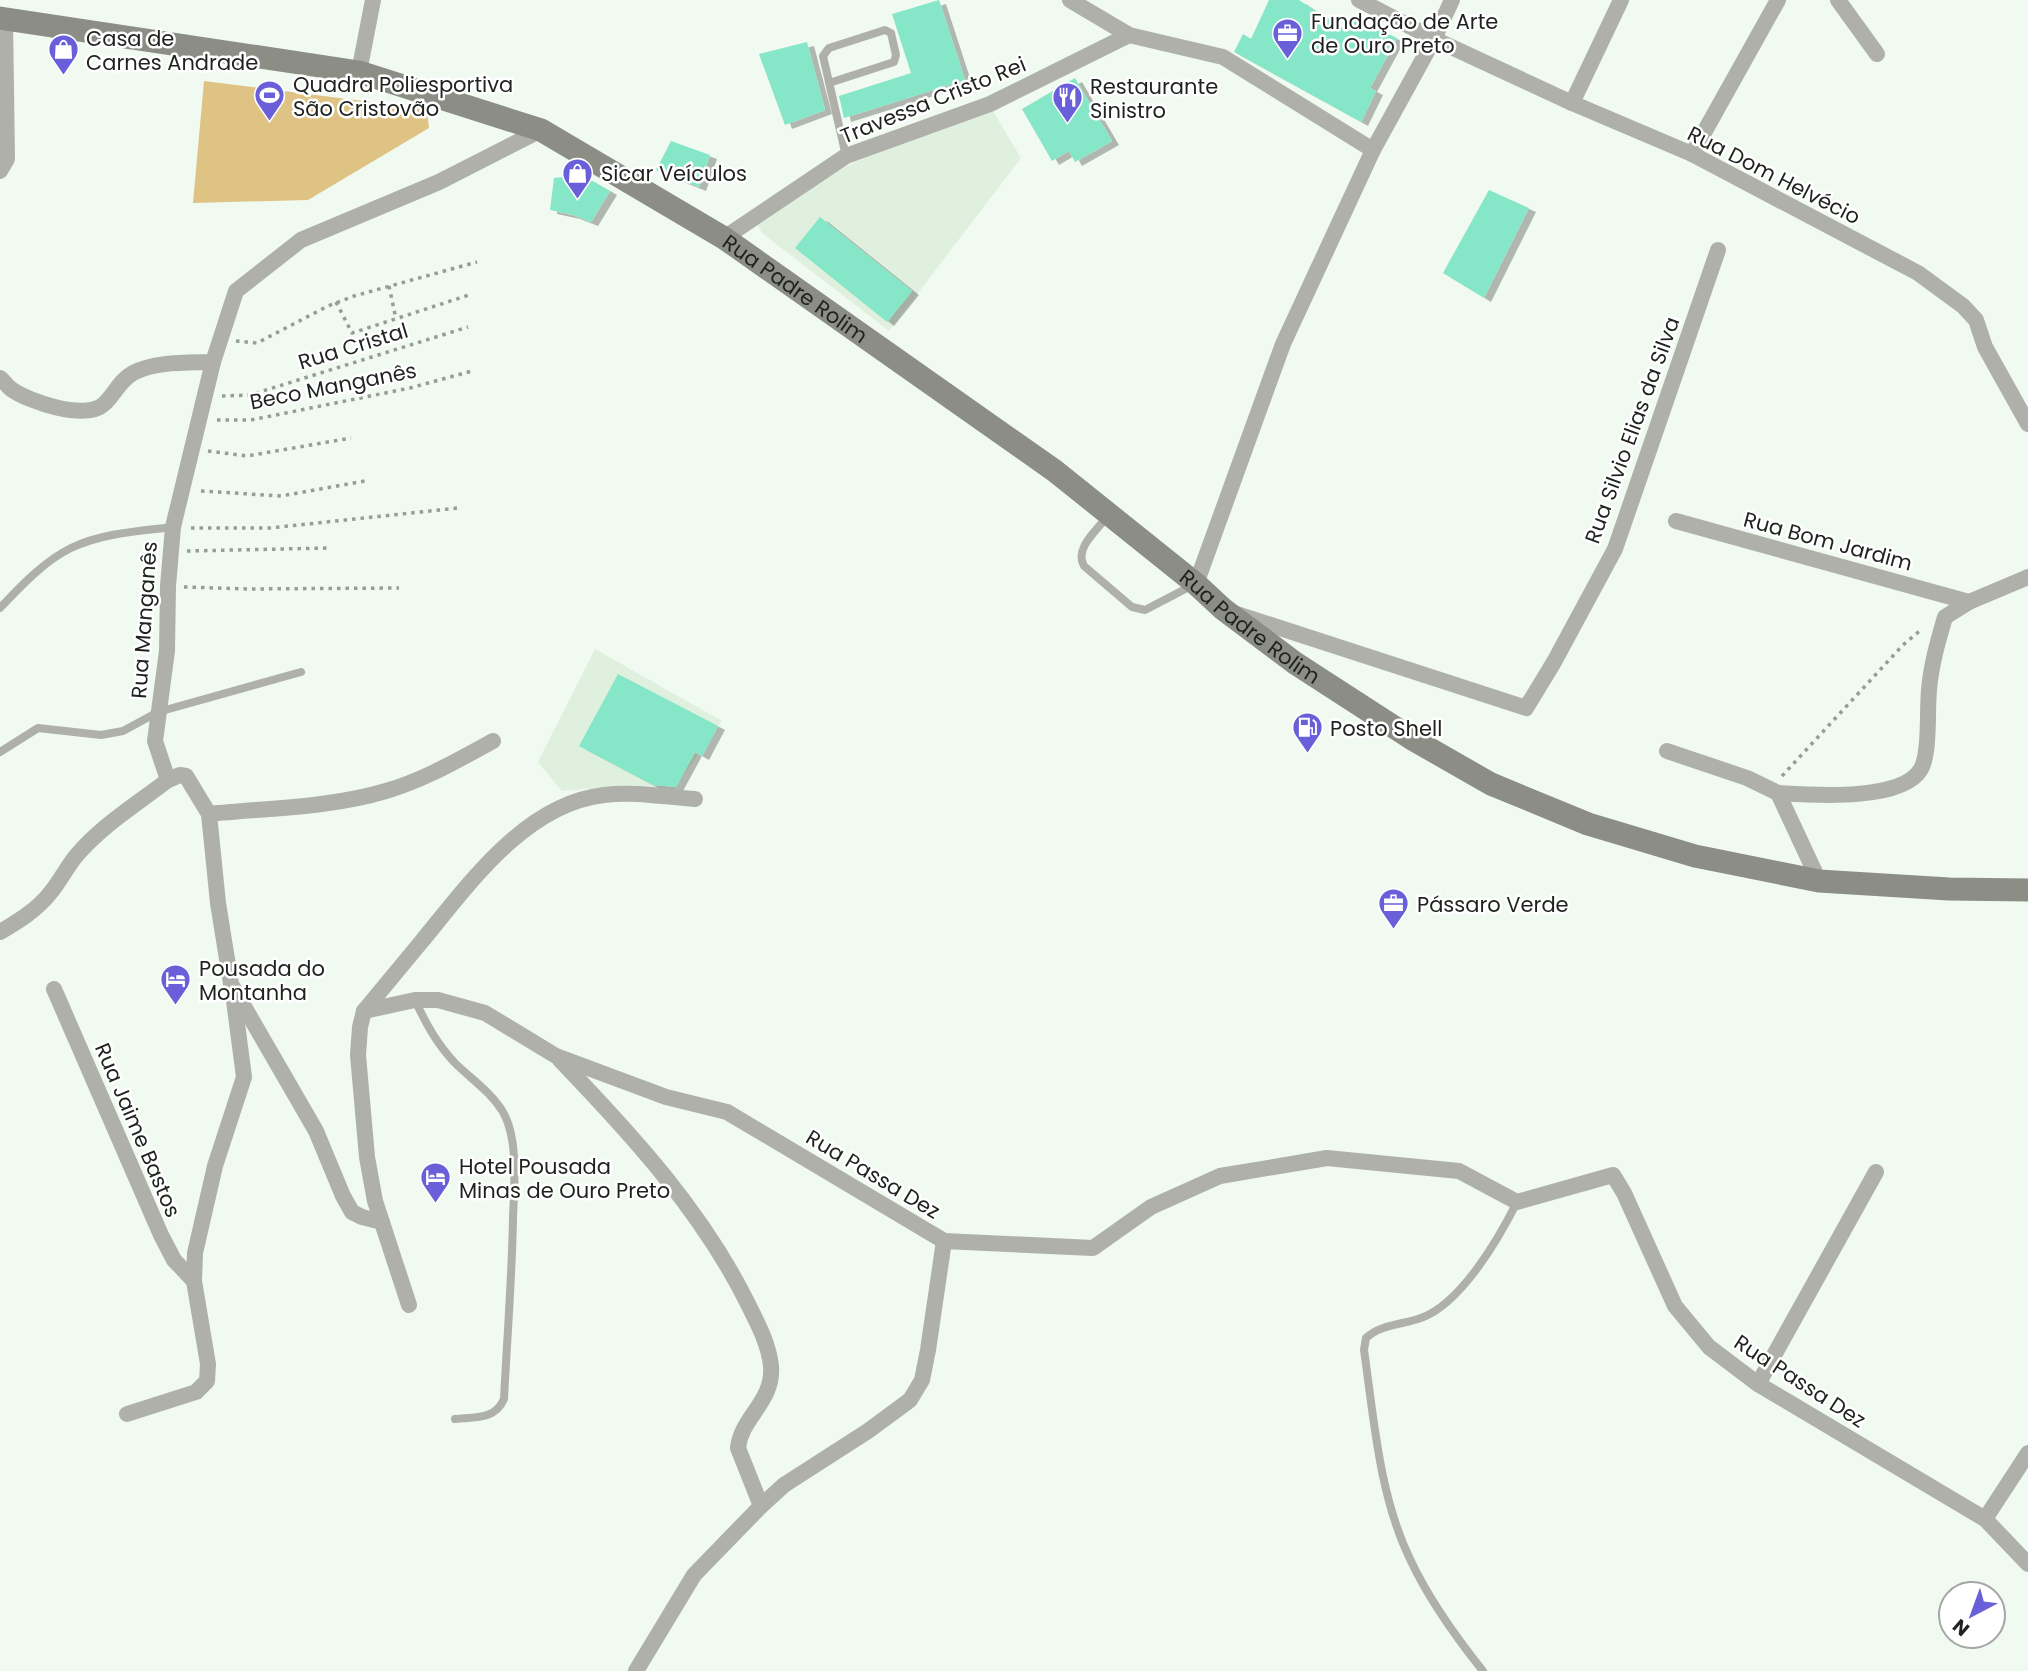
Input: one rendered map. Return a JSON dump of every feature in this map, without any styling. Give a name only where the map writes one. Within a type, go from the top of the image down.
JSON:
[{"type":"main road","name":"Rua Padre Rolim","points":[[3,18],[359,72],[541,130],[724,238],[1055,471],[1196,584],[1223,609],[1294,663],[1414,740],[1491,784],[1588,824],[1695,856],[1819,881],[1949,889],[2028,890]]},
{"type":"street","points":[[359,72],[373,0]]},
{"type":"street","points":[[1070,0],[1129,35],[1223,57],[1373,150]]},
{"type":"street","name":"Rua Dom Helvécio","points":[[1359,0],[1572,103],[1692,154],[1918,274],[1963,306],[1976,320],[1985,347],[2028,424]]},
{"type":"street","points":[[1196,584],[1283,344],[1373,150],[1452,0]]},
{"type":"street","points":[[1572,103],[1621,0]]},
{"type":"street","points":[[1692,154],[1778,0]]},
{"type":"street","points":[[1839,0],[1877,54]]},
{"type":"street","points":[[0,171],[7,159],[3,18]]},
{"type":"street","name":"Travessa Cristo Rei","points":[[724,238],[846,156],[990,104],[1129,35]]},
{"type":"street","name":"Rua Manganês","points":[[168,780],[155,741],[167,651],[168,586],[173,527],[180,489],[213,362],[236,291],[301,240],[439,182],[541,130]]},
{"type":"street","name":"Rua Silvio Elias da Silva","points":[[1223,609],[1526,708],[1615,549],[1718,250]]},
{"type":"street","points":[[0,378],[11,389],[33,401],[48,406],[89,411],[104,404],[120,382],[139,370],[213,362]]},
{"type":"street","name":"Rua Bom Jardim","points":[[1676,521],[1969,602]]},
{"type":"street","points":[[1667,751],[1747,778],[1774,791],[1823,796],[1865,793],[1895,786],[1914,777],[1920,772],[1924,762],[1929,690],[1945,617],[1969,602],[2028,577]]},
{"type":"street","points":[[209,814],[345,801],[383,792],[434,773],[493,741]]},
{"type":"street","points":[[0,932],[39,905],[50,894],[75,856],[89,843],[168,780],[180,775],[186,776],[209,814],[218,904],[231,984],[316,1131],[352,1212],[382,1222]]},
{"type":"street","points":[[1774,791],[1819,881]]},
{"type":"street","points":[[410,1305],[382,1222],[367,1157],[358,1055],[364,1011],[480,873],[529,825],[555,811],[603,795],[695,799]]},
{"type":"street","name":"Rua Jaime Bastos","points":[[127,1414],[196,1392],[207,1381],[208,1364],[194,1281],[195,1253],[209,1187],[244,1077],[231,984]]},
{"type":"street","name":"Rua Jaime Bastos","points":[[54,989],[161,1235],[174,1260],[194,1281]]},
{"type":"street","name":"Rua Passa Dez","points":[[364,1011],[415,1000],[438,1000],[485,1013],[556,1056],[666,1097],[727,1112],[944,1241],[1093,1248],[1151,1208],[1220,1176],[1327,1158],[1459,1171],[1517,1202],[1613,1175],[1624,1193],[1657,1272],[1675,1306],[1709,1347],[1758,1384],[1985,1519],[2028,1564]]},
{"type":"street","points":[[556,1056],[630,1132],[699,1219],[740,1288],[762,1333],[771,1364],[771,1380],[768,1392],[738,1438],[738,1448],[761,1506]]},
{"type":"street","points":[[1758,1384],[1876,1172]]},
{"type":"street","points":[[636,1671],[694,1574],[761,1506],[784,1485],[868,1431],[910,1400],[922,1380],[944,1241]]},
{"type":"street","points":[[1985,1519],[2028,1453]]},
{"type":"lane","points":[[829,83],[894,62],[897,55],[891,33],[885,30],[826,50],[823,56],[829,83],[846,156]]},
{"type":"lane","points":[[1108,514],[1080,552],[1080,559],[1084,566],[1132,607],[1139,610],[1150,609],[1196,584]]},
{"type":"lane","points":[[0,608],[49,563],[72,548],[100,538],[173,527]]},
{"type":"lane","points":[[0,752],[38,728],[101,735],[123,732],[158,712],[301,672]]},
{"type":"lane","points":[[415,1000],[430,1032],[440,1046],[503,1112],[510,1128],[512,1143],[512,1255],[504,1399],[500,1407],[488,1416],[455,1419]]},
{"type":"lane","points":[[1483,1671],[1441,1615],[1409,1558],[1390,1502],[1380,1460],[1364,1350],[1366,1338],[1375,1330],[1423,1318],[1454,1297],[1496,1244],[1517,1202]]},
{"type":"path","points":[[221,340],[257,343],[336,302],[477,262]]},
{"type":"path","points":[[389,286],[396,318]]},
{"type":"path","points":[[336,302],[352,333],[469,295]]},
{"type":"path","name":"Rua Cristal","points":[[205,396],[250,395],[468,327]]},
{"type":"path","name":"Beco Manganês","points":[[199,419],[251,420],[410,388],[472,371]]},
{"type":"path","points":[[191,449],[247,456],[351,438]]},
{"type":"path","points":[[180,489],[281,496],[365,481]]},
{"type":"path","points":[[173,527],[270,528],[458,508]]},
{"type":"path","points":[[171,551],[329,548]]},
{"type":"path","points":[[168,586],[250,589],[399,588]]},
{"type":"path","points":[[1774,791],[1903,645],[1923,628],[1945,617]]},
{"type":"shaded area","points":[[204,81],[427,109],[429,128],[308,200],[193,203]]},
{"type":"shaded area","points":[[986,99],[1021,158],[889,331],[762,233],[756,222],[765,206]]},
{"type":"shaded area","points":[[595,649],[722,721],[669,796],[601,788],[562,791],[538,762]]},
{"type":"building","points":[[939,0],[965,80],[844,118],[839,96],[911,73],[892,14]]},
{"type":"building","points":[[1269,0],[1299,0],[1346,31],[1352,18],[1397,38],[1370,88],[1376,91],[1361,122],[1234,52],[1243,34],[1251,39]]},
{"type":"building","points":[[807,42],[825,110],[785,125],[759,54]]},
{"type":"building","name":"Restaurante Sinistro","points":[[1075,78],[1112,141],[1075,162],[1069,151],[1052,161],[1022,109]]},
{"type":"building","points":[[671,141],[710,155],[699,187],[656,170]]},
{"type":"building","name":"Sicar Veículos","points":[[582,175],[610,191],[591,222],[550,210],[554,178]]},
{"type":"building","points":[[1489,190],[1529,208],[1484,298],[1443,273]]},
{"type":"building","points":[[820,217],[912,291],[887,322],[795,248]]},
{"type":"building","points":[[618,674],[718,726],[702,756],[695,752],[676,787],[653,785],[579,746]]},
{"type":"place","name":"Fundação de Arte de Ouro Preto","points":[[1288,60]]},
{"type":"place","name":"Casa de Carnes Andrade","points":[[63,77]]},
{"type":"place","name":"Quadra Poliesportiva São Cristovão","points":[[270,123]]},
{"type":"place","name":"Restaurante Sinistro","points":[[1067,125]]},
{"type":"place","name":"Sicar Veículos","points":[[578,200]]},
{"type":"place","name":"Posto Shell","points":[[1307,755]]},
{"type":"place","name":"Pássaro Verde","points":[[1394,931]]},
{"type":"place","name":"Pousada do Montanha","points":[[176,1007]]},
{"type":"place","name":"Hotel Pousada Minas de Ouro Preto","points":[[436,1205]]}]
